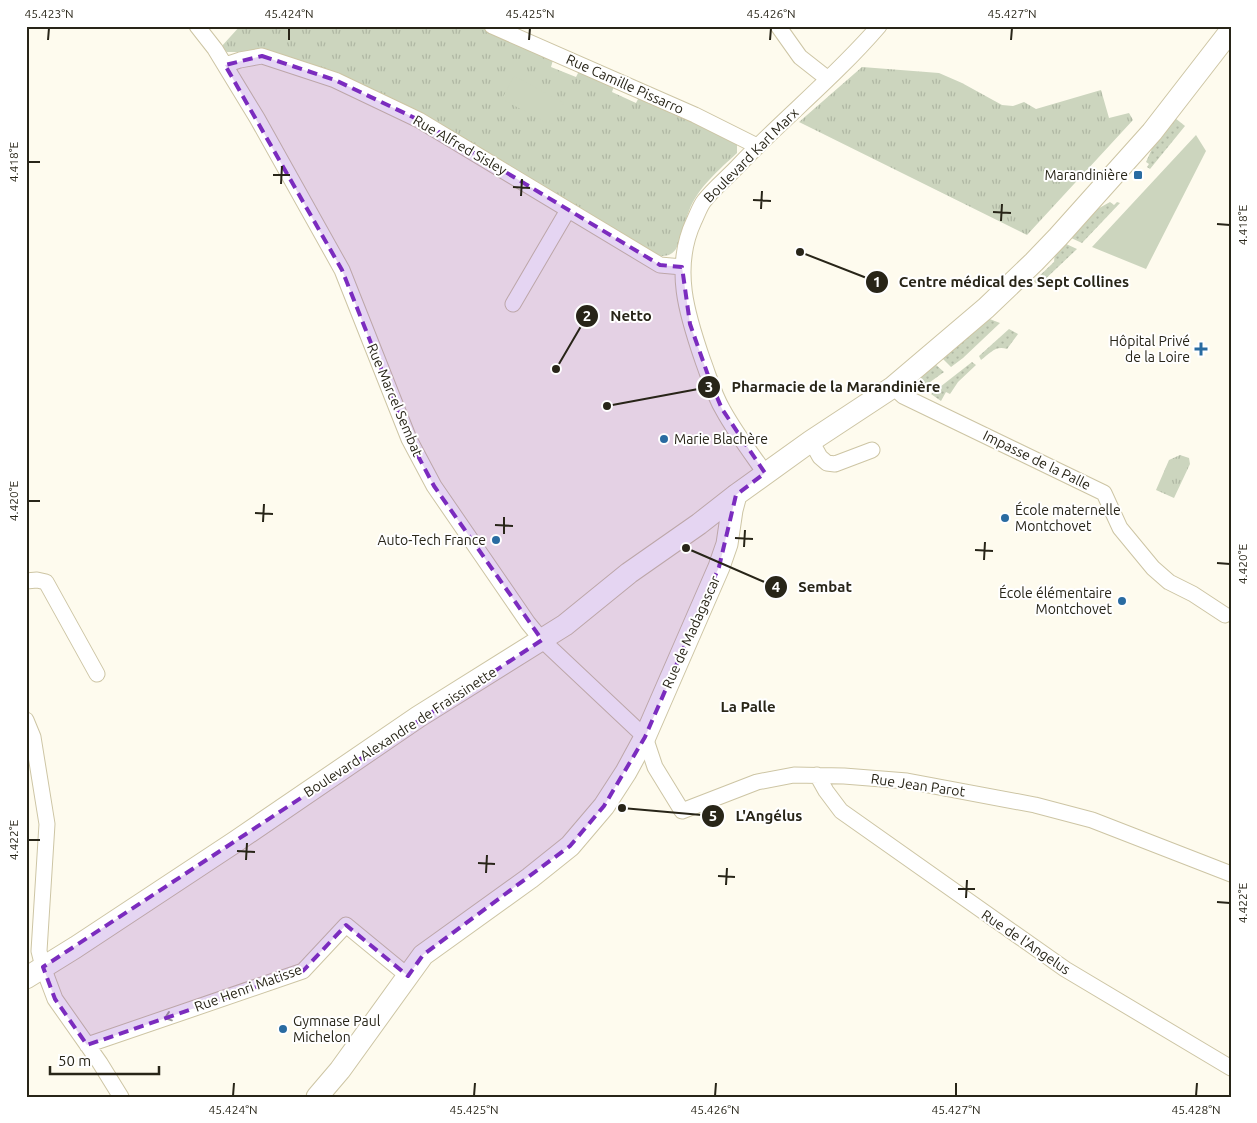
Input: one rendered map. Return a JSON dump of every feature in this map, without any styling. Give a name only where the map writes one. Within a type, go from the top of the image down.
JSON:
[{"type":"street","name":"Rue Marcel Sembat","points":[[197,26],[215,49],[257,118],[342,270],[409,439],[434,486],[528,623],[542,640],[645,737]]},
{"type":"street","name":"Rue Camille Pissarro","points":[[492,26],[695,115],[757,146]]},
{"type":"street","points":[[778,26],[800,57],[828,79]]},
{"type":"street","name":"Boulevard Karl Marx","points":[[765,473],[722,409],[709,378],[690,324],[682,267],[685,249],[689,234],[704,202],[757,146],[828,79],[879,26]]},
{"type":"street","name":"Boulevard Alexandre de Fraissinette","points":[[35,972],[235,842],[418,717],[565,625],[629,573],[699,524],[765,473],[893,387],[986,308],[1052,243],[1152,132],[1231,30]]},
{"type":"street","name":"Rue Alfred Sisley","points":[[225,65],[262,56],[334,80],[419,120],[660,265],[682,267]]},
{"type":"street","points":[[513,304],[568,210]]},
{"type":"street","name":"Impasse de la Palle","points":[[893,387],[904,396],[1104,493],[1120,528],[1152,568],[1169,582],[1193,594],[1225,615]]},
{"type":"street","points":[[811,441],[820,457],[827,463],[835,464],[872,450]]},
{"type":"street","name":"Rue de Madagascar","points":[[317,1097],[340,1070],[424,956],[570,846],[604,806],[626,772],[645,737],[719,567],[727,544],[736,495]]},
{"type":"street","points":[[26,581],[46,582],[97,674]]},
{"type":"street","points":[[26,720],[33,737],[33,774],[47,824],[39,951],[35,972],[121,1097]]},
{"type":"street","name":"Rue Jean Parot","points":[[645,737],[655,767],[682,811],[757,782],[794,775],[907,781],[1035,805],[1092,820],[1231,874]]},
{"type":"street","name":"Rue de l'Angelus","points":[[817,775],[841,811],[952,890],[1065,969],[1231,1068]]},
{"type":"street","name":"Rue Henri Matisse","points":[[87,1045],[303,971],[346,925],[408,976]]},
{"type":"highlighted area","points":[[262,56],[335,80],[419,120],[660,265],[682,267],[690,324],[709,378],[722,409],[765,473],[736,495],[719,567],[645,737],[604,806],[570,846],[423,955],[408,976],[346,925],[303,971],[87,1045],[55,999],[43,967],[542,640],[434,486],[409,439],[342,270],[225,65]]},
{"type":"green space","points":[[240,26],[479,26],[553,60],[551,67],[576,77],[579,71],[614,86],[612,92],[636,103],[639,97],[737,143],[737,153],[710,179],[698,194],[689,211],[676,249],[668,255],[658,256],[543,186],[266,51],[227,52],[221,47]]},
{"type":"green space","points":[[862,67],[939,73],[962,83],[1002,105],[1013,106],[1024,102],[1036,109],[1101,90],[1109,118],[1129,113],[1133,120],[1027,235],[799,122]]},
{"type":"green space","points":[[514,76],[564,103],[551,125],[502,99]]},
{"type":"green space","points":[[1175,118],[1185,126],[1150,169],[1147,167],[1149,164],[1146,162],[1155,142]]},
{"type":"green space","points":[[1196,135],[1206,151],[1146,269],[1092,247]]},
{"type":"green space","points":[[1110,202],[1114,205],[1117,202],[1120,203],[1082,243],[1069,237],[1092,212]]},
{"type":"green space","points":[[1064,243],[1077,249],[1038,286],[1034,281],[1054,262],[1055,252]]},
{"type":"green space","points":[[987,318],[1000,323],[951,367],[943,359]]},
{"type":"green space","points":[[1009,329],[1018,334],[1007,349],[996,349],[981,360],[979,356]]},
{"type":"green space","points":[[972,362],[976,365],[958,382],[950,394],[946,392],[941,401],[931,394]]},
{"type":"green space","points":[[935,364],[944,372],[915,393],[909,390],[908,388]]},
{"type":"green space","points":[[1180,455],[1189,458],[1190,464],[1174,498],[1156,490],[1169,460]]},
{"type":"place","name":"Marandinière","points":[[1138,175]]},
{"type":"place","name":"Centre médical des Sept Collines","points":[[800,252]]},
{"type":"place","name":"Hôpital Privé de la Loire","points":[[1201,349]]},
{"type":"place","name":"Netto","points":[[556,369]]},
{"type":"place","name":"Pharmacie de la Marandinière","points":[[607,406]]},
{"type":"place","name":"Marie Blachère","points":[[664,439]]},
{"type":"place","name":"École maternelle Montchovet","points":[[1005,518]]},
{"type":"place","name":"Auto-Tech France","points":[[496,540]]},
{"type":"place","name":"Sembat","points":[[686,548]]},
{"type":"place","name":"École élémentaire Montchovet","points":[[1122,601]]},
{"type":"place","name":"L'Angélus","points":[[622,808]]},
{"type":"place","name":"Gymnase Paul Michelon","points":[[283,1029]]},
{"type":"district","name":"La Palle","points":[[748,707]]}]
